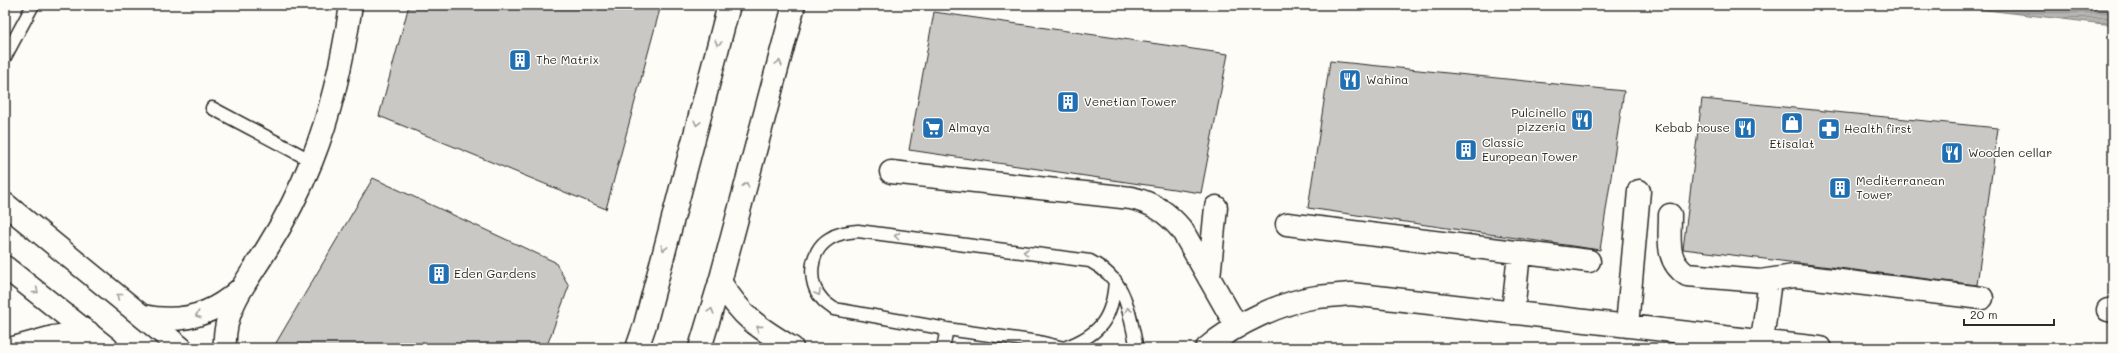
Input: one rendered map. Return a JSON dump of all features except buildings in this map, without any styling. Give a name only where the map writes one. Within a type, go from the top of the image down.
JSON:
[{"type":"street","points":[[225,348],[227,321],[233,303],[292,205],[312,161],[331,107],[344,51],[351,5]]},
{"type":"street","points":[[637,348],[645,325],[728,5]]},
{"type":"street","points":[[700,348],[720,282],[794,5]]},
{"type":"street","points":[[891,172],[1131,198],[1146,201],[1160,208],[1172,218],[1182,230],[1237,327]]},
{"type":"street","points":[[1627,326],[1638,191]]},
{"type":"street","points":[[5,204],[182,348]]},
{"type":"street","points":[[1210,278],[1216,207]]},
{"type":"street","points":[[1670,215],[1670,254],[1673,262],[1679,270],[1687,275],[1760,282],[1794,276],[1807,277],[1982,298]]},
{"type":"street","points":[[1287,224],[1589,261]]},
{"type":"street","points":[[1512,313],[1519,252]]},
{"type":"street","points":[[5,267],[107,348]]},
{"type":"street","points":[[1762,341],[1770,280]]},
{"type":"street","points":[[720,282],[738,308],[756,327],[792,348]]},
{"type":"street","points":[[143,316],[160,320],[179,320],[196,316],[213,310],[242,287]]},
{"type":"street","points":[[1207,348],[1237,327],[1283,306],[1316,297],[1351,294],[1820,348]]},
{"type":"street","points":[[14,348],[53,337],[88,332]]},
{"type":"lane","points":[[5,57],[32,5]]},
{"type":"lane","points":[[212,108],[312,161]]},
{"type":"lane","points":[[1115,279],[1114,298],[1108,316],[1097,331],[1082,342],[1064,348],[1039,342],[947,329],[834,309],[821,299],[813,285],[812,268],[817,253],[827,240],[841,233],[858,231],[1090,261],[1105,269],[1115,279],[1125,298],[1136,348]]},
{"type":"lane","points":[[943,348],[947,329]]},
{"type":"shaded area","points":[[1944,5],[2113,5],[2113,25]]},
{"type":"place","name":"The Matrix","points":[[520,60]]},
{"type":"place","name":"Wahina","points":[[1350,80]]},
{"type":"place","name":"Venetian Tower","points":[[1068,102]]},
{"type":"place","name":"Pulcinello pizzeria","points":[[1582,120]]},
{"type":"place","name":"Etisalat","points":[[1792,123]]},
{"type":"place","name":"Almaya","points":[[933,128]]},
{"type":"place","name":"Kebab house","points":[[1745,128]]},
{"type":"place","name":"Health first","points":[[1829,129]]},
{"type":"place","name":"Classic European Tower","points":[[1466,150]]},
{"type":"place","name":"Wooden cellar","points":[[1952,153]]},
{"type":"place","name":"Mediterranean Tower","points":[[1840,188]]},
{"type":"place","name":"Eden Gardens","points":[[439,274]]}]
